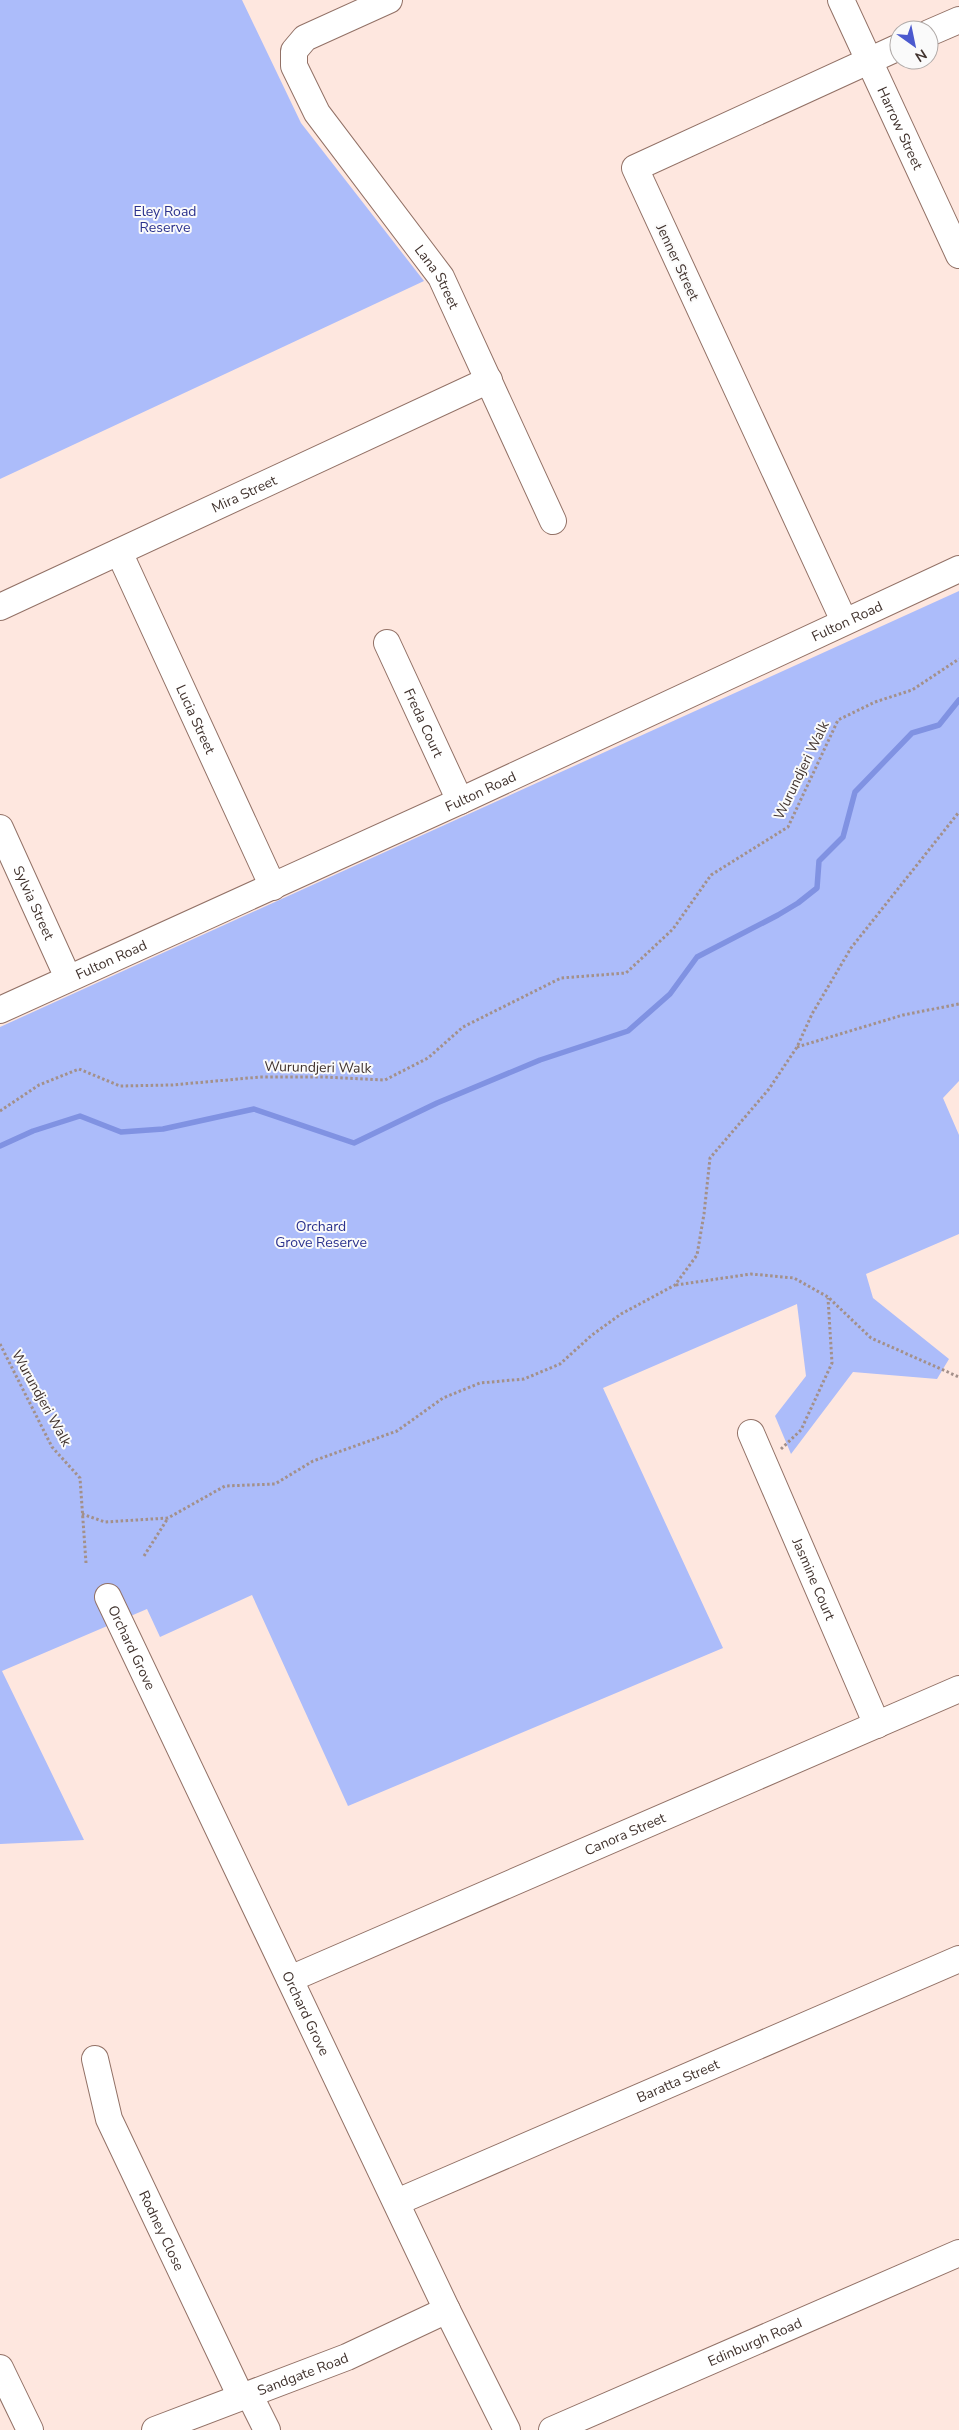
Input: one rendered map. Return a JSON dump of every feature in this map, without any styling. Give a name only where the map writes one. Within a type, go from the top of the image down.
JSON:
[{"type":"street","name":"Lana Street","points":[[389,0],[305,38],[294,51],[294,66],[317,113],[441,278],[553,521]]},
{"type":"street","name":"Harrow Street","points":[[841,0],[959,255]]},
{"type":"street","points":[[939,29],[959,20]]},
{"type":"street","name":"Jenner Street","points":[[844,621],[634,168],[889,51]]},
{"type":"street","name":"Mira Street","points":[[0,608],[489,380]]},
{"type":"street","name":"Lucia Street","points":[[120,552],[273,887]]},
{"type":"street","name":"Fulton Road","points":[[0,1010],[273,887],[959,569]]},
{"type":"street","name":"Freda Court","points":[[387,643],[460,801]]},
{"type":"street","name":"Sylvia Street","points":[[0,828],[68,978]]},
{"type":"street","name":"Jasmine Court","points":[[751,1433],[877,1725]]},
{"type":"street","name":"Orchard Grove","points":[[108,1597],[447,2310],[507,2430]]},
{"type":"street","name":"Canora Street","points":[[290,1979],[959,1689]]},
{"type":"street","name":"Baratta Street","points":[[397,2202],[959,1959]]},
{"type":"street","name":"Rodney Close","points":[[95,2059],[109,2119],[245,2396],[267,2430]]},
{"type":"street","name":"Edinburgh Road","points":[[552,2430],[959,2253]]},
{"type":"street","name":"Sandgate Road","points":[[155,2430],[347,2357],[447,2310]]},
{"type":"street","points":[[0,2368],[30,2430]]},
{"type":"path","name":"Wurundjeri Walk","points":[[0,1111],[39,1085],[79,1069],[120,1086],[172,1086],[260,1077],[324,1077],[385,1080],[428,1058],[463,1027],[561,978],[626,973],[673,929],[711,875],[788,827],[838,720],[875,702],[912,690],[959,659]]},
{"type":"path","points":[[675,1286],[697,1255],[710,1158],[769,1089],[797,1047],[812,1014],[851,948],[959,812]]},
{"type":"path","points":[[797,1047],[903,1015],[959,1004]]},
{"type":"path","points":[[82,1514],[105,1522],[168,1518],[225,1486],[274,1484],[313,1461],[397,1431],[443,1398],[480,1383],[524,1379],[560,1364],[592,1335],[621,1314],[675,1286],[751,1274],[794,1278],[828,1297],[871,1338],[959,1377]]},
{"type":"path","points":[[765,1465],[801,1430],[832,1363],[828,1297]]},
{"type":"path","name":"Wurundjeri Walk","points":[[0,1344],[52,1447],[80,1478],[86,1563]]},
{"type":"path","points":[[144,1556],[168,1518]]},
{"type":"green space","name":"Eley Road Reserve","points":[[0,0],[242,0],[301,123],[424,281],[0,479]]},
{"type":"green space","name":"Orchard Grove Reserve","points":[[959,591],[959,1081],[943,1098],[959,1135],[959,1234],[866,1274],[873,1298],[949,1359],[937,1379],[853,1372],[791,1454],[775,1416],[806,1376],[797,1304],[603,1388],[723,1648],[348,1806],[252,1595],[160,1637],[147,1609],[2,1671],[84,1840],[0,1844],[0,1027]]},
{"type":"waterway","points":[[0,1146],[33,1131],[80,1116],[121,1132],[163,1129],[254,1109],[354,1143],[437,1103],[540,1060],[628,1031],[670,994],[697,957],[778,915],[798,903],[817,888],[819,861],[843,837],[855,792],[912,733],[939,725],[959,700]]}]
